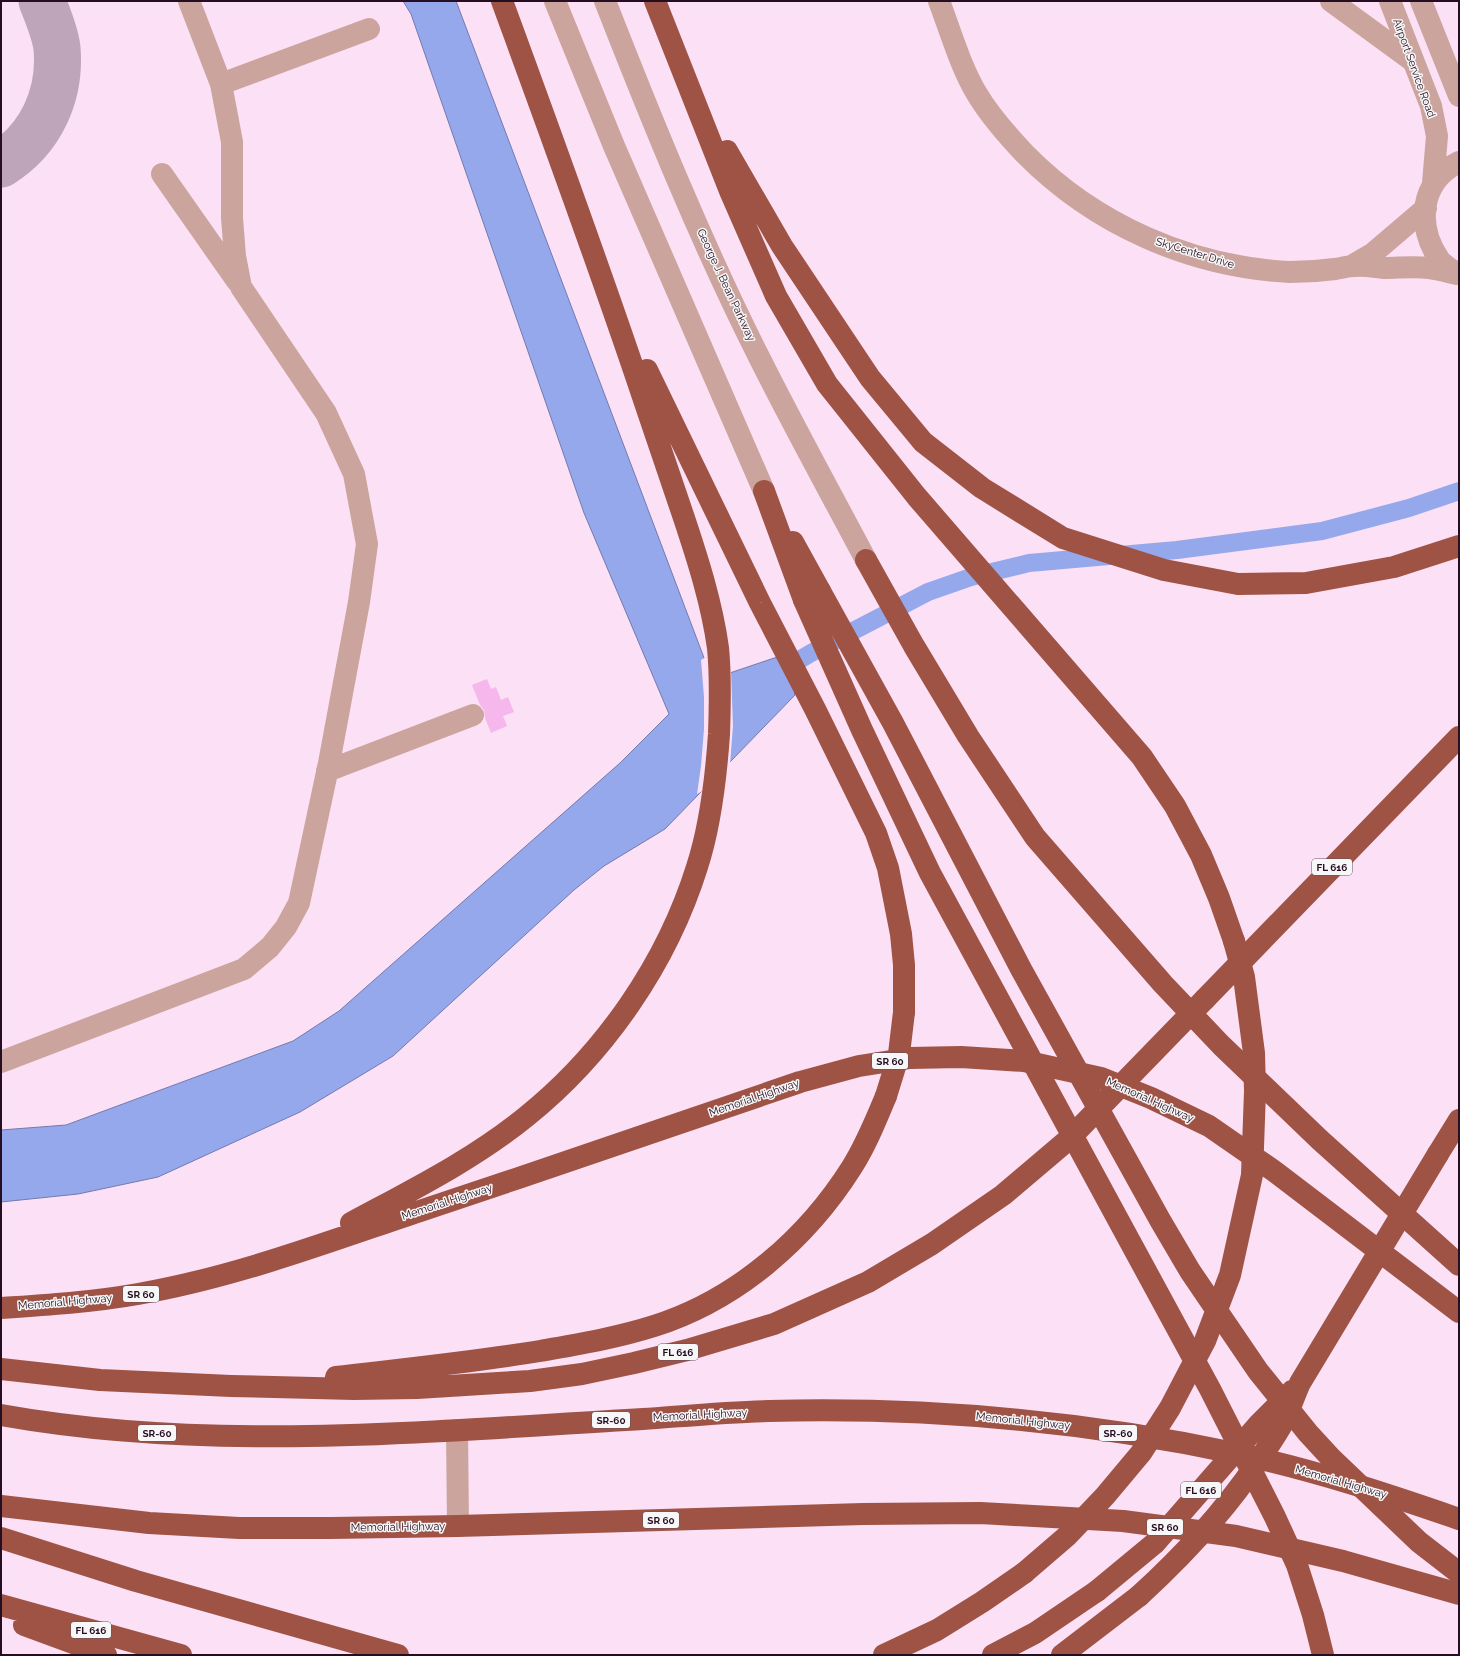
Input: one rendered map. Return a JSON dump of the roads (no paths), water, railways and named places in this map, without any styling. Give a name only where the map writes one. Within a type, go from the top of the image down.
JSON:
[{"type":"highway","points":[[277,1258],[331,1233],[435,1178],[484,1148],[529,1114],[582,1064],[616,1024],[640,989],[674,925],[697,868],[708,824],[715,783],[720,716],[720,682],[718,648],[700,565],[622,331],[502,1]]},
{"type":"highway","points":[[655,1],[730,191],[776,296],[827,384],[917,497],[1137,752],[1175,806],[1200,854],[1219,898],[1234,941],[1244,977],[1254,1053],[1255,1091],[1252,1175],[1230,1275],[1205,1340],[1170,1408],[1140,1453],[1105,1496],[1067,1536],[1024,1573],[982,1602],[937,1630],[884,1655]]},
{"type":"highway","points":[[666,30],[741,176],[782,246],[870,378],[923,442],[982,488],[1063,538],[1164,570],[1238,584],[1306,583],[1394,567],[1459,546]]},
{"type":"highway","points":[[231,1386],[284,1383],[506,1356],[611,1338],[655,1326],[682,1315],[709,1303],[754,1274],[789,1244],[817,1215],[853,1166],[886,1096],[899,1054],[904,1012],[904,965],[901,934],[888,868],[876,833],[815,708],[760,603],[601,273]]},
{"type":"highway","points":[[764,491],[812,595],[862,730],[930,873],[1206,1382],[1275,1517],[1297,1565],[1313,1615],[1323,1655]]},
{"type":"highway","points":[[866,560],[914,646],[968,736],[1034,837],[1107,921],[1221,1046],[1320,1140],[1459,1265]]},
{"type":"highway","points":[[812,595],[893,723],[1021,969],[1160,1220],[1190,1271],[1258,1371],[1304,1428],[1331,1458],[1419,1542],[1459,1573]]},
{"type":"highway","name":"FL 616","points":[[1,1369],[100,1380],[231,1386],[354,1389],[482,1385],[530,1381],[582,1374],[694,1348],[774,1324],[868,1282],[932,1244],[1003,1195],[1069,1139],[1459,737]]},
{"type":"highway","name":"Memorial Highway","points":[[1,1308],[54,1305],[140,1294],[236,1270],[277,1258],[523,1177],[800,1082],[859,1066],[910,1058],[961,1057],[1024,1061],[1101,1078],[1151,1098],[1209,1126],[1274,1171],[1459,1312]]},
{"type":"highway","name":"FL 616","points":[[993,1655],[1035,1634],[1097,1591],[1155,1543],[1259,1424],[1300,1383],[1459,1120]]},
{"type":"highway","points":[[1062,1655],[1139,1596],[1185,1553],[1214,1521],[1240,1488],[1274,1438],[1286,1417],[1300,1383]]},
{"type":"highway","name":"Memorial Highway","points":[[1,1415],[127,1430],[218,1436],[314,1436],[457,1430],[766,1411],[846,1410],[1001,1418],[1079,1427],[1194,1445],[1243,1455],[1349,1482],[1459,1519]]},
{"type":"highway","name":"Memorial Highway","points":[[1,1506],[149,1523],[239,1528],[458,1526],[863,1514],[980,1513],[1123,1521],[1236,1536],[1343,1561],[1459,1594]]},
{"type":"highway","points":[[1,1538],[136,1581],[398,1655]]},
{"type":"highway","name":"FL 616","points":[[1,1605],[181,1655]]},
{"type":"highway","points":[[1,1616],[106,1655]]},
{"type":"street","points":[[189,1],[221,84],[232,142],[232,218],[235,256],[241,287]]},
{"type":"street","points":[[555,1],[614,146],[764,491]]},
{"type":"street","points":[[602,1],[618,33]]},
{"type":"street","name":"George J. Bean Parkway","points":[[605,1],[659,135],[708,248],[759,357],[866,560]]},
{"type":"street","name":"SkyCenter Drive","points":[[939,1],[973,86],[992,115],[1012,140],[1037,166],[1064,189],[1094,210],[1124,228],[1166,246],[1214,261],[1241,267],[1275,271],[1310,272],[1353,265],[1385,268],[1430,268],[1458,274]]},
{"type":"street","points":[[1331,1],[1413,62]]},
{"type":"street","name":"Airport Service Road","points":[[1390,1],[1431,106],[1437,136],[1433,183],[1428,197],[1424,219],[1429,241],[1440,260],[1458,274]]},
{"type":"street","points":[[1421,1],[1459,96]]},
{"type":"street","points":[[221,84],[369,29]]},
{"type":"street","points":[[1433,183],[1452,165],[1459,162]]},
{"type":"street","points":[[1,1062],[244,968],[270,947],[286,927],[299,903],[327,771],[359,602],[367,544],[354,474],[326,413],[241,287],[162,174]]},
{"type":"street","name":"SkyCenter Drive","points":[[1353,265],[1372,254],[1426,208]]},
{"type":"street","points":[[327,771],[473,715]]},
{"type":"street","points":[[457,1430],[458,1526]]},
{"type":"water","points":[[403,1],[456,1],[712,679],[789,653],[795,695],[665,829],[604,866],[574,890],[393,1056],[300,1112],[158,1177],[78,1194],[1,1202],[1,1130],[66,1125],[293,1041],[339,1011],[620,763],[669,714],[584,513],[411,14]]},
{"type":"waterway","points":[[781,671],[811,653],[928,592],[971,577],[1029,563],[1177,550],[1322,531],[1409,508],[1459,491]]}]
